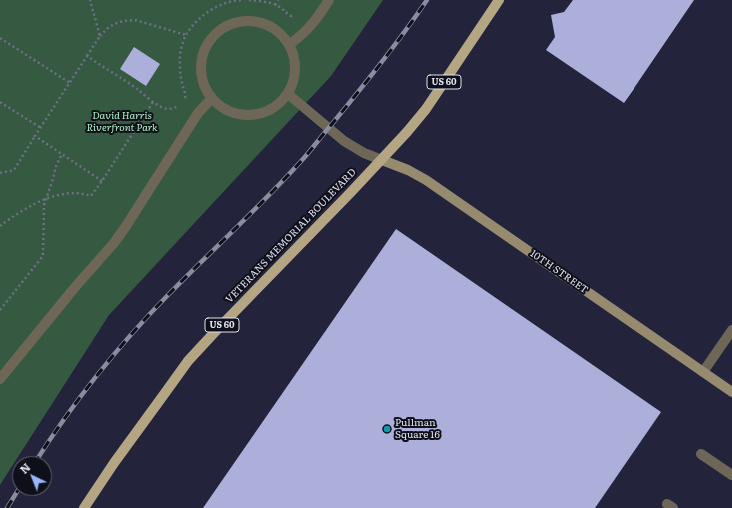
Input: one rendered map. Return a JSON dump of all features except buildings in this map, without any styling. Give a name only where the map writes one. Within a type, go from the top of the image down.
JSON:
[{"type":"main road","name":"VETERANS MEMORIAL BOULEVARD","points":[[84,508],[128,444],[188,362],[212,335],[382,160],[426,109],[499,0]]},
{"type":"street","name":"10TH STREET","points":[[382,160],[408,170],[426,180],[732,392]]},
{"type":"lane","points":[[290,44],[311,26],[329,0]]},
{"type":"lane","points":[[247,20],[264,22],[279,31],[290,44],[296,60],[295,78],[288,94],[276,107],[260,114],[242,115],[225,109],[212,98],[203,82],[201,66],[205,49],[215,34],[230,25],[247,20]]},
{"type":"lane","points":[[288,94],[344,141],[364,153],[382,160]]},
{"type":"lane","points":[[0,379],[76,286],[114,243],[198,113],[212,98]]},
{"type":"lane","points":[[703,372],[732,330]]},
{"type":"lane","points":[[701,454],[732,475]]},
{"type":"path","points":[[90,0],[100,36]]},
{"type":"path","points":[[87,56],[161,107],[174,109],[184,101],[185,95],[181,81],[180,60],[181,50],[186,35],[199,19],[216,7],[236,0],[241,0]]},
{"type":"path","points":[[250,0],[262,1],[275,5],[291,16],[297,14]]},
{"type":"path","points":[[275,5],[278,0]]},
{"type":"path","points":[[0,173],[14,170],[100,36],[108,28],[123,21],[135,20],[186,35]]},
{"type":"path","points":[[0,38],[70,83]]},
{"type":"path","points":[[0,102],[41,128]]},
{"type":"path","points":[[0,226],[35,203],[46,199],[67,194],[84,194],[91,196],[153,102]]},
{"type":"path","points":[[36,136],[102,181]]},
{"type":"path","points":[[0,310],[43,256],[44,205],[56,166],[62,154]]},
{"type":"green space","name":"David Harris Riverfront Park","points":[[0,0],[383,0],[331,76],[109,315],[19,456],[12,456],[12,466],[0,485]]},
{"type":"railway","points":[[39,456],[80,398],[130,335],[148,315],[287,177],[303,159],[381,63],[427,0]]},
{"type":"railway","points":[[7,508],[14,496]]},
{"type":"place","name":"Pullman Square 16","points":[[387,429]]}]
